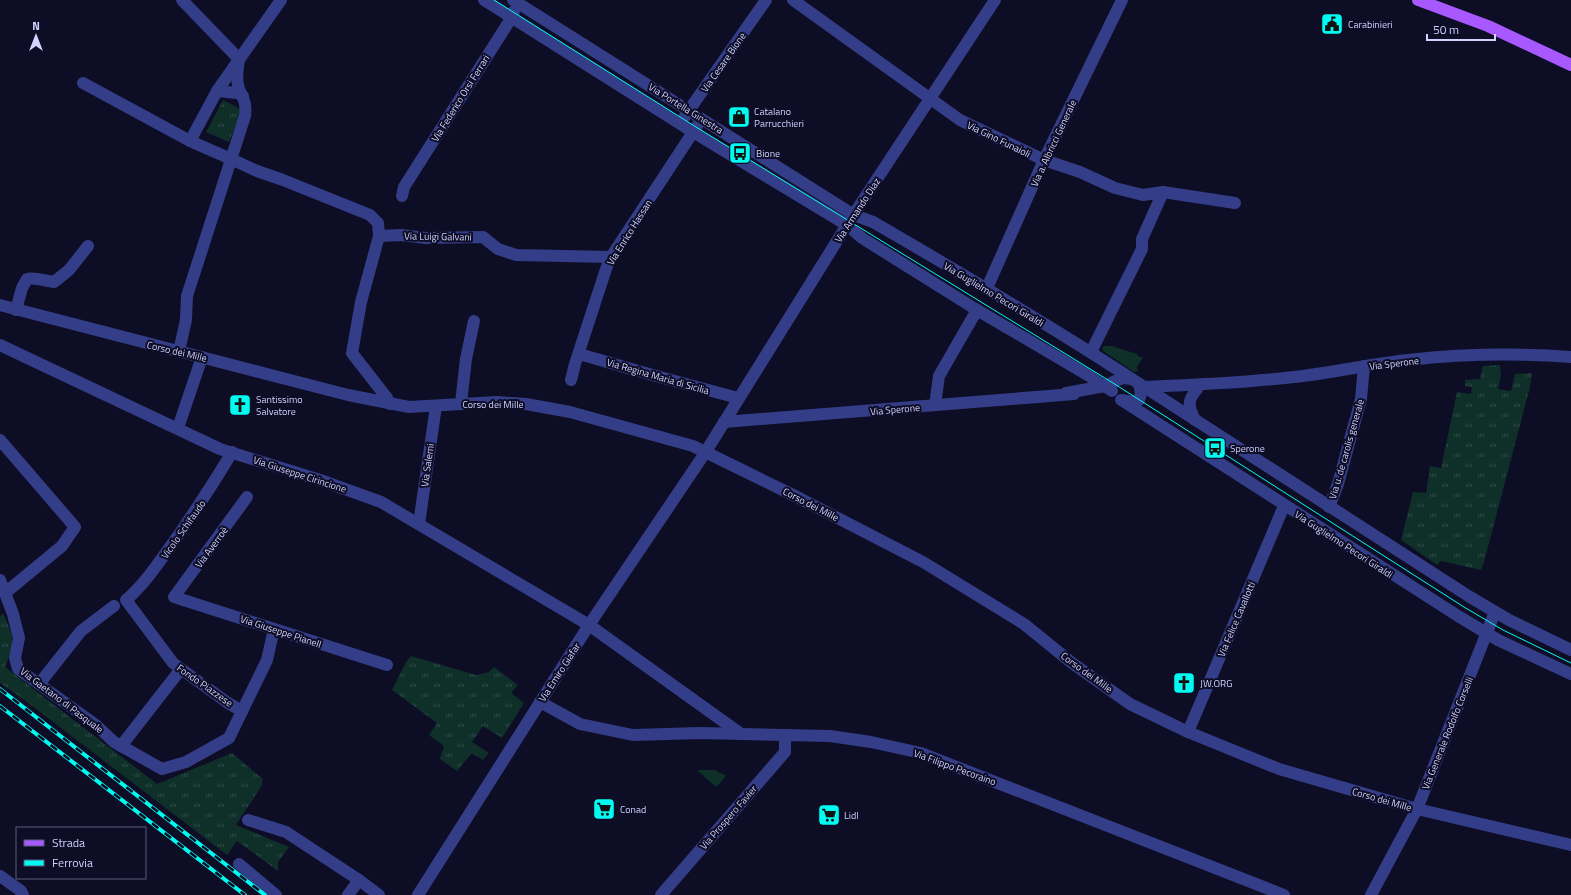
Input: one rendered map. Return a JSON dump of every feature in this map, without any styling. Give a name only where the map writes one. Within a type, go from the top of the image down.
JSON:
[{"type":"main road","points":[[1418,0],[1488,26],[1571,65]]},
{"type":"street","points":[[182,0],[239,59]]},
{"type":"street","points":[[190,141],[217,91],[281,0]]},
{"type":"street","name":"Via Portella Ginestra","points":[[484,0],[680,124],[847,226]]},
{"type":"street","name":"Via Cesare Bione","points":[[680,124],[766,0]]},
{"type":"street","name":"Via Gino Funaioli","points":[[793,0],[960,120],[1044,160],[1080,172],[1115,188],[1143,195],[1163,192],[1235,203]]},
{"type":"street","name":"Via Armando Diaz","points":[[705,453],[854,214],[995,0]]},
{"type":"street","name":"Via a. Albricci Generale","points":[[987,288],[1044,160],[1122,0]]},
{"type":"street","name":"Via Portella Ginestra","points":[[516,1],[854,214]]},
{"type":"street","name":"Via Federico Orsi Ferrari","points":[[402,196],[404,187],[512,18],[516,1]]},
{"type":"street","points":[[179,351],[186,320],[188,296],[245,116],[246,105],[238,87],[237,76],[239,59]]},
{"type":"street","points":[[83,83],[190,141],[231,160],[370,214],[378,223],[379,236],[361,302],[352,353],[390,404]]},
{"type":"street","points":[[217,91],[232,92],[242,96]]},
{"type":"street","name":"Via Enrico Hassan","points":[[571,380],[606,269],[612,257],[702,118]]},
{"type":"street","points":[[1091,352],[1142,249],[1142,239],[1163,192]]},
{"type":"street","name":"Via Guglielmo Pecori Giraldi","points":[[854,214],[873,222],[987,288],[1091,352],[1139,386]]},
{"type":"street","name":"Via Guglielmo Pecori Giraldi","points":[[847,226],[862,238],[977,310],[1114,391],[1284,506],[1486,633],[1571,674]]},
{"type":"street","name":"Via Luigi Galvani","points":[[379,236],[401,235],[426,238],[483,237],[498,249],[516,255],[612,257]]},
{"type":"street","points":[[16,310],[24,281],[27,278],[54,282],[69,270],[88,246]]},
{"type":"street","name":"Corso dei Mille","points":[[0,305],[202,356],[348,395],[409,408],[461,403],[497,402],[526,404],[570,412],[693,446],[802,499],[922,562],[1024,624],[1072,663],[1130,704],[1188,732],[1279,769],[1417,809],[1571,845]]},
{"type":"street","points":[[935,405],[939,376],[977,310]]},
{"type":"street","points":[[461,403],[466,359],[474,321]]},
{"type":"street","name":"Via Giuseppe Cirincione","points":[[0,345],[220,448],[320,480],[381,502],[590,626],[741,734]]},
{"type":"street","name":"Via Regina Maria di Sicilia","points":[[579,354],[738,398]]},
{"type":"street","name":"Via Sperone","points":[[1219,384],[1295,377],[1407,360],[1494,354],[1571,357]]},
{"type":"street","points":[[178,428],[202,356]]},
{"type":"street","name":"Via u. de carolis generale","points":[[1329,507],[1338,484],[1361,399],[1364,366]]},
{"type":"street","points":[[1082,390],[1087,383],[1086,374]]},
{"type":"street","points":[[1066,394],[1101,394],[1114,391],[1122,378],[1139,386],[1195,420],[1495,612],[1571,650]]},
{"type":"street","points":[[1139,386],[1219,384]]},
{"type":"street","points":[[1154,394],[1197,389],[1219,384]]},
{"type":"street","points":[[1066,394],[1082,390],[1114,391],[1136,401],[1139,400],[1139,386]]},
{"type":"street","points":[[1195,420],[1189,405],[1190,398],[1197,389]]},
{"type":"street","name":"Via Sperone","points":[[724,422],[1066,394]]},
{"type":"street","name":"Via Salemi","points":[[419,524],[436,406]]},
{"type":"street","points":[[0,440],[75,527],[62,546],[5,593]]},
{"type":"street","name":"Vicolo Schifaudo","points":[[126,600],[141,587],[161,560],[210,489],[232,452]]},
{"type":"street","name":"Via Emiro Giafar","points":[[418,895],[458,840],[495,773],[540,702],[705,453]]},
{"type":"street","name":"Via Averroè","points":[[174,597],[247,497]]},
{"type":"street","name":"Via Felice Cavallotti","points":[[1188,732],[1284,506]]},
{"type":"street","name":"Via Gaetano di Pasquale","points":[[0,580],[13,614],[19,638],[15,658],[18,669],[96,725],[114,742],[162,769],[186,762],[229,738],[242,711]]},
{"type":"street","name":"Via Giuseppe Pianell","points":[[174,597],[387,665]]},
{"type":"street","name":"Fondo Piazzese","points":[[126,600],[173,663],[228,703],[242,711]]},
{"type":"street","points":[[39,684],[81,631],[114,606]]},
{"type":"street","name":"Via Generale Rodolfo Corselli","points":[[1371,895],[1417,809],[1495,612]]},
{"type":"street","points":[[242,711],[267,660],[274,629]]},
{"type":"street","points":[[121,746],[182,669]]},
{"type":"street","name":"Via Filippo Pecoraino","points":[[540,702],[580,724],[626,734],[700,733],[830,736],[871,742],[921,753],[1284,895]]},
{"type":"street","points":[[700,733],[710,726],[716,716]]},
{"type":"street","name":"Via Prospero Favier","points":[[661,895],[785,752],[785,735]]},
{"type":"street","points":[[409,895],[467,808],[495,773]]},
{"type":"street","points":[[248,820],[286,832],[359,880],[379,895]]},
{"type":"street","points":[[427,895],[458,840]]},
{"type":"street","points":[[239,864],[276,895]]},
{"type":"street","points":[[0,876],[21,891],[23,895]]},
{"type":"street","points":[[348,895],[359,880]]},
{"type":"green space","points":[[223,100],[242,110],[229,142],[206,132]]},
{"type":"green space","points":[[1112,346],[1137,354],[1139,357],[1143,357],[1137,367],[1138,371],[1134,372],[1103,351],[1102,347]]},
{"type":"green space","points":[[1500,365],[1501,376],[1498,389],[1511,391],[1515,374],[1532,373],[1530,387],[1484,562],[1481,570],[1441,561],[1437,565],[1401,540],[1413,492],[1426,493],[1430,466],[1441,468],[1457,392],[1471,394],[1472,387],[1465,386],[1465,380],[1480,379],[1483,366]]},
{"type":"green space","points":[[3,613],[10,628],[12,639],[11,651],[5,667],[157,784],[232,753],[263,779],[261,787],[236,825],[289,847],[278,862],[278,871],[237,841],[227,855],[0,683],[0,616]]},
{"type":"green space","points":[[411,656],[476,675],[489,672],[494,667],[518,685],[511,693],[524,703],[502,738],[483,726],[472,742],[489,753],[483,760],[472,753],[457,771],[440,759],[444,746],[429,735],[437,723],[392,690],[406,662]]},
{"type":"green space","points":[[717,770],[717,772],[726,776],[716,787],[698,771]]},
{"type":"tram line","points":[[494,0],[696,127],[1113,383],[1464,607],[1503,630],[1571,663]]},
{"type":"railway","points":[[0,689],[265,895]]},
{"type":"railway","points":[[0,706],[245,895]]},
{"type":"place","name":"Carabinieri","points":[[1332,24]]},
{"type":"place","name":"Catalano Parrucchieri","points":[[739,117]]},
{"type":"place","name":"Bione","points":[[740,153]]},
{"type":"place","name":"Santissimo Salvatore","points":[[240,405]]},
{"type":"place","name":"Sperone","points":[[1215,448]]},
{"type":"place","name":"JW.ORG","points":[[1184,683]]},
{"type":"place","name":"Conad","points":[[604,809]]},
{"type":"place","name":"Lidl","points":[[829,815]]}]
